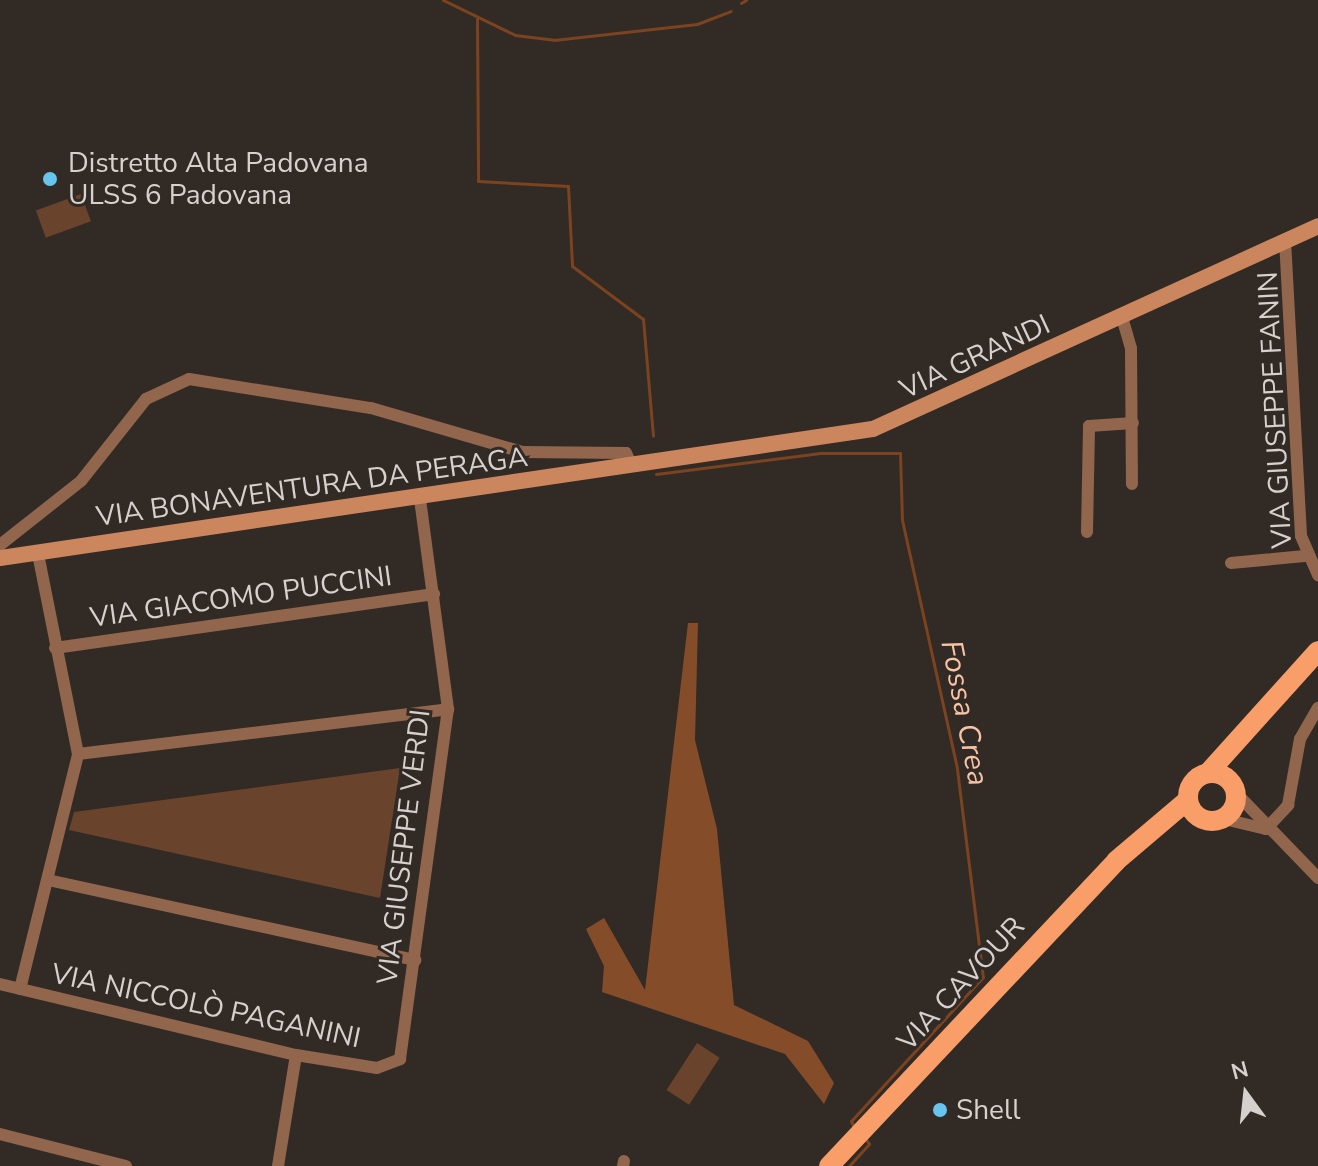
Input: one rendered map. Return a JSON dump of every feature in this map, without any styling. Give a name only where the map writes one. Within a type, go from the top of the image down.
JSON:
[{"type":"main road","name":"VIA GRANDI","points":[[632,466],[887,425],[1318,226]]},
{"type":"main road","name":"VIA BONAVENTURA DA PERAGA","points":[[0,558],[632,466]]},
{"type":"main road","points":[[1235,789],[1208,773],[1253,731],[1318,651]]},
{"type":"main road","points":[[1188,800],[1213,819],[1235,789],[1253,731]]},
{"type":"main road","name":"VIA CAVOUR","points":[[829,1166],[1137,843],[1188,800],[1195,780],[1208,773]]},
{"type":"main road","name":"VIA CAVOUR","points":[[1137,843],[1213,819]]},
{"type":"street","name":"VIA GIUSEPPE FANIN","points":[[1285,240],[1305,556],[1318,575]]},
{"type":"street","points":[[1122,317],[1131,348],[1132,484]]},
{"type":"street","points":[[0,545],[81,481],[146,399],[189,379],[371,408],[522,452],[626,453],[632,466]]},
{"type":"street","points":[[1087,532],[1089,426],[1133,423]]},
{"type":"street","name":"VIA GIUSEPPE VERDI","points":[[400,1059],[448,709],[420,498]]},
{"type":"street","points":[[20,989],[78,754],[38,553]]},
{"type":"street","points":[[1231,563],[1305,556]]},
{"type":"street","name":"VIA GIACOMO PUCCINI","points":[[55,648],[434,594]]},
{"type":"street","points":[[1266,829],[1288,805],[1300,739],[1318,708]]},
{"type":"street","points":[[78,754],[448,709]]},
{"type":"street","points":[[1235,789],[1266,829],[1318,878]]},
{"type":"street","points":[[1213,819],[1266,829]]},
{"type":"street","points":[[48,880],[415,960]]},
{"type":"street","name":"VIA NICCOLÒ PAGANINI","points":[[0,984],[296,1055],[377,1068],[400,1059]]},
{"type":"street","points":[[278,1166],[296,1055]]},
{"type":"street","points":[[0,1134],[126,1166]]},
{"type":"shaded area","points":[[81,194],[91,221],[46,238],[36,210]]},
{"type":"shaded area","points":[[688,623],[698,623],[695,740],[717,829],[734,1005],[808,1041],[834,1083],[824,1104],[785,1054],[602,992],[604,966],[586,929],[604,918],[645,990]]},
{"type":"shaded area","points":[[400,768],[380,898],[69,830],[74,812]]},
{"type":"shaded area","points":[[697,1043],[720,1058],[689,1105],[667,1090]]},
{"type":"waterway","points":[[443,0],[515,35],[554,40],[697,24],[731,11]]},
{"type":"waterway","points":[[741,3],[746,0]]},
{"type":"waterway","name":"Fossa Crea","points":[[477,19],[478,181],[568,186],[572,266],[643,319],[653,436]]},
{"type":"waterway","name":"Fossa Crea","points":[[656,474],[819,453],[900,453],[902,520],[957,769],[983,977],[851,1121],[854,1127]]},
{"type":"waterway","name":"Fossa Crea","points":[[849,1166],[869,1144],[865,1138]]},
{"type":"place","name":"Distretto Alta Padovana ULSS 6 Padovana","points":[[50,179]]},
{"type":"place","name":"Shell","points":[[940,1110]]}]
